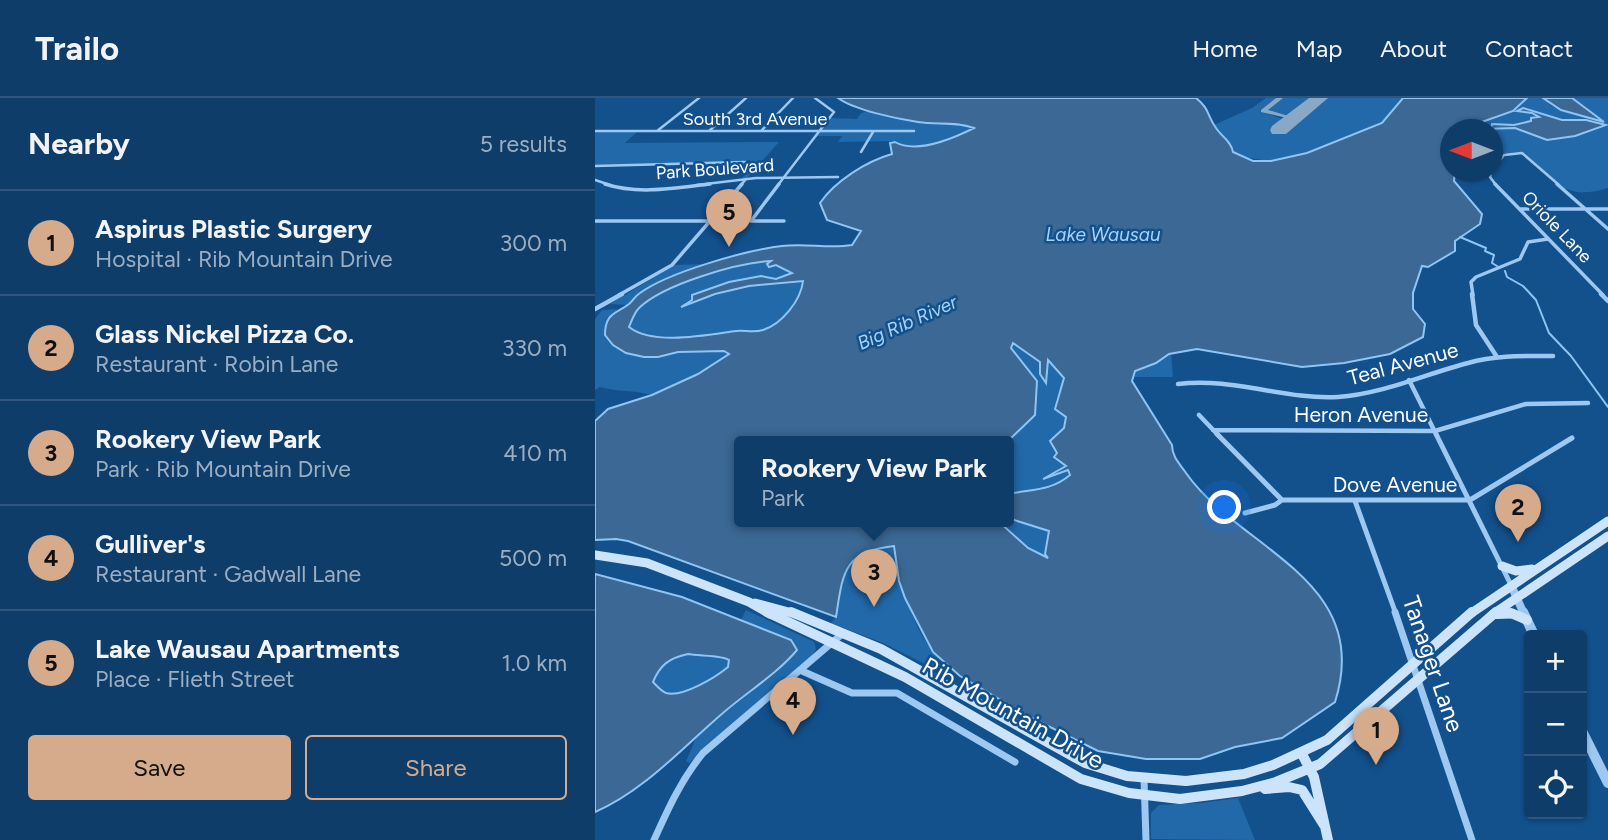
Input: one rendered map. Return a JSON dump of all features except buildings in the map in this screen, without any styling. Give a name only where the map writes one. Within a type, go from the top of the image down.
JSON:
[{"type":"main road","name":"Rib Mountain Drive","points":[[595,555],[647,563],[843,633],[895,656],[1051,745],[1095,767],[1144,779],[1183,783],[1210,781],[1257,769],[1302,754],[1340,731],[1477,608],[1608,521]]},
{"type":"main road","name":"Rib Mountain Drive","points":[[749,601],[782,621],[905,677],[1081,779],[1144,796],[1193,798],[1242,791],[1310,768],[1337,751],[1490,616],[1608,536]]},
{"type":"main road","points":[[1502,566],[1518,571],[1538,568]]},
{"type":"main road","points":[[1490,616],[1511,613],[1527,620]]},
{"type":"main road","points":[[1302,754],[1310,768],[1328,840]]},
{"type":"main road","points":[[1242,791],[1286,787],[1300,789],[1308,795],[1324,825]]},
{"type":"street","points":[[657,131],[699,98]]},
{"type":"street","points":[[709,131],[746,98]]},
{"type":"street","points":[[760,131],[793,98]]},
{"type":"street","points":[[784,221],[751,221],[835,110],[815,98]]},
{"type":"street","name":"South 3rd Avenue","points":[[595,131],[914,131]]},
{"type":"street","points":[[861,152],[873,132]]},
{"type":"street","name":"Oriole Lane","points":[[1503,156],[1522,153],[1586,209]]},
{"type":"street","points":[[595,166],[745,162]]},
{"type":"street","name":"Park Boulevard","points":[[595,180],[613,186],[648,188],[745,179],[838,177]]},
{"type":"street","points":[[595,309],[665,270],[745,179]]},
{"type":"street","name":"Oriole Lane","points":[[1493,182],[1608,301]]},
{"type":"street","points":[[1520,209],[1608,209]]},
{"type":"street","points":[[1586,209],[1608,229]]},
{"type":"street","points":[[595,221],[709,221]]},
{"type":"street","points":[[1497,357],[1477,328],[1471,282],[1476,277],[1520,259],[1528,242],[1548,239]]},
{"type":"street","name":"Teal Avenue","points":[[1178,384],[1200,381],[1337,397],[1497,357],[1553,356]]},
{"type":"street","points":[[1409,380],[1532,630]]},
{"type":"street","name":"Heron Avenue","points":[[1213,430],[1435,431],[1526,404],[1588,403]]},
{"type":"street","points":[[1199,415],[1282,500]]},
{"type":"street","name":"Dove Avenue","points":[[1245,513],[1275,505],[1282,500],[1470,500],[1572,438]]},
{"type":"street","name":"Tanager Lane","points":[[1356,501],[1415,665],[1472,840]]},
{"type":"street","points":[[654,840],[683,779],[703,753],[802,671],[843,633]]},
{"type":"street","points":[[802,671],[852,693],[897,693],[1014,762]]},
{"type":"street","points":[[1587,740],[1605,772],[1608,783]]},
{"type":"street","points":[[1144,779],[1146,840]]},
{"type":"shaded area","points":[[1266,98],[1276,98],[1260,111],[1283,119],[1275,128],[1285,131],[1327,98],[1403,98],[1382,123],[1307,153],[1271,161],[1240,157],[1233,152],[1214,125],[1252,108]]},
{"type":"shaded area","points":[[1283,98],[1314,98],[1289,116],[1266,111]]},
{"type":"shaded area","points":[[1527,98],[1543,98],[1552,106],[1579,116],[1586,107],[1572,98],[1608,98],[1608,188],[1593,192],[1570,190],[1551,180],[1522,153],[1503,153],[1503,119],[1488,119],[1517,107]]},
{"type":"shaded area","points":[[870,111],[919,123],[954,123],[975,127],[931,145],[907,149],[895,141],[838,142],[842,136],[816,136],[830,118],[857,119],[861,113]]},
{"type":"shaded area","points":[[595,132],[637,132],[625,143],[779,142],[747,178],[742,178],[750,169],[746,165],[751,163],[750,160],[737,164],[595,165]]},
{"type":"shaded area","points":[[773,261],[793,273],[776,279],[761,276],[728,282],[693,295],[692,299],[683,304],[749,286],[804,281],[799,296],[789,310],[770,327],[756,331],[666,338],[640,333],[629,327],[639,308],[666,290],[722,270]]},
{"type":"shaded area","points":[[711,264],[655,285],[628,305],[610,304],[675,265]]},
{"type":"shaded area","points":[[617,309],[605,326],[613,345],[626,353],[658,357],[678,352],[725,351],[729,354],[698,374],[652,395],[600,387],[595,390],[595,319],[602,310]]},
{"type":"shaded area","points":[[1013,343],[1040,362],[1040,374],[1045,382],[1048,359],[1064,378],[1056,401],[1066,417],[1064,428],[1053,437],[1060,462],[1066,466],[1046,478],[1068,470],[1070,475],[1056,484],[1014,493],[1013,436],[1035,415],[1029,379],[1011,348]]},
{"type":"shaded area","points":[[1171,353],[1173,377],[1133,377],[1135,371],[1156,363]]},
{"type":"shaded area","points":[[1014,520],[1050,531],[1046,554],[1049,559],[1028,548],[1005,527],[1014,527]]},
{"type":"shaded area","points":[[894,546],[909,607],[923,637],[941,659],[933,668],[883,643],[831,623],[836,617],[844,576],[855,559],[877,549]]},
{"type":"shaded area","points":[[746,610],[814,642],[816,649],[812,656],[689,763],[686,761],[697,736],[787,662],[791,640],[741,620]]},
{"type":"shaded area","points":[[688,654],[726,658],[729,659],[728,667],[689,690],[673,694],[662,691],[653,682],[659,671],[670,660]]},
{"type":"shaded area","points":[[1238,798],[1255,840],[1151,839],[1151,813],[1159,805]]},
{"type":"water","name":"Lake Wausau","points":[[838,98],[1196,98],[1233,152],[1253,161],[1271,161],[1307,153],[1382,123],[1403,98],[1527,98],[1513,111],[1490,119],[1440,119],[1440,182],[1455,182],[1482,214],[1480,224],[1455,241],[1455,251],[1428,267],[1422,266],[1413,293],[1413,309],[1425,324],[1423,337],[1390,354],[1344,363],[1302,367],[1197,349],[1169,354],[1156,363],[1135,371],[1132,381],[1186,473],[1210,500],[1295,570],[1319,596],[1336,625],[1342,660],[1335,702],[1282,738],[1235,747],[1200,759],[1146,759],[1098,751],[1026,715],[960,676],[933,652],[905,598],[899,581],[894,546],[864,553],[855,559],[844,576],[836,617],[628,541],[595,540],[595,421],[608,409],[652,395],[698,374],[729,354],[724,351],[678,352],[644,357],[626,353],[613,345],[605,335],[609,318],[653,285],[709,263],[782,246],[852,245],[861,231],[827,220],[820,203],[834,187],[862,167],[892,154],[890,143],[923,146],[974,128],[899,119],[865,110]],"holes":[[[771,261],[767,264],[769,267],[776,265],[792,273],[776,279],[761,276],[729,282],[692,295],[692,300],[681,307],[715,294],[749,286],[803,281],[794,303],[783,317],[770,327],[756,331],[681,338],[652,336],[629,327],[634,314],[650,299],[683,283],[721,270]]]},
{"type":"water","points":[[1543,98],[1572,98],[1604,122],[1561,110]]},
{"type":"water","points":[[1523,108],[1562,120],[1586,120],[1606,125],[1575,136],[1547,140],[1515,128],[1503,128],[1503,124],[1514,125],[1539,117],[1517,111]]},
{"type":"water","points":[[595,574],[682,597],[791,640],[797,650],[780,667],[646,780],[595,812]],"holes":[[[688,654],[726,658],[729,660],[728,667],[689,690],[673,694],[661,690],[653,682],[659,671],[670,660]]]},
{"type":"waterway","points":[[1460,237],[1486,248],[1485,251],[1494,255],[1492,263],[1497,266]]},
{"type":"waterway","points":[[1505,271],[1507,277],[1523,286],[1536,300],[1549,333],[1571,356],[1608,407]]},
{"type":"taxiway","points":[[1280,98],[1263,111],[1293,119]]},
{"type":"runway","points":[[1279,130],[1320,98]]},
{"type":"place","name":"Lake Wausau Apartments","points":[[729,247]]},
{"type":"place","name":"Glass Nickel Pizza Co.","points":[[1518,542]]},
{"type":"place","name":"Rookery View Park","points":[[874,607]]},
{"type":"place","name":"Gulliver's","points":[[793,735]]},
{"type":"place","name":"Aspirus Plastic Surgery","points":[[1376,765]]},
{"type":"water label","name":"Big Rib River","points":[[907,322]]}]
